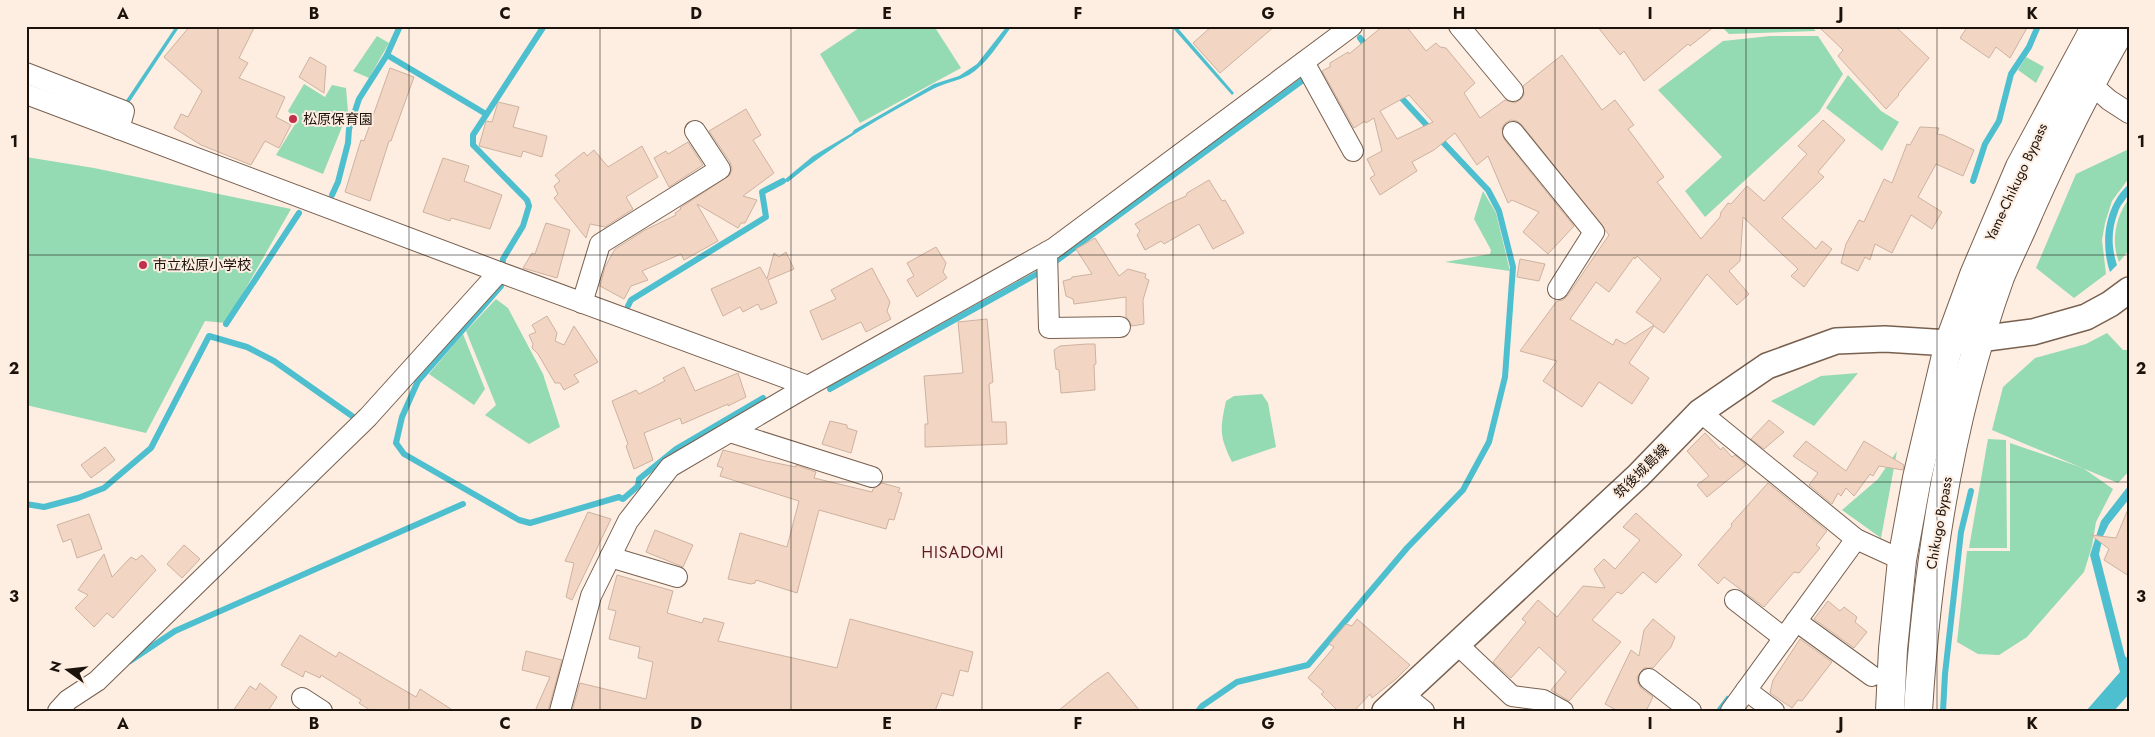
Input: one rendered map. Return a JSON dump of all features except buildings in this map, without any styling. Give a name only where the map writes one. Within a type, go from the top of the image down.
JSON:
[{"type":"highway","name":"Yame-Chikugo Bypass","points":[[1949,343],[1974,275],[2020,167],[2096,26]]},
{"type":"highway","name":"Yame-Chikugo Bypass","points":[[1980,339],[2001,276],[2050,165],[2123,26]]},
{"type":"highway","name":"Chikugo Bypass","points":[[1918,711],[1928,598],[1940,506],[1980,339]]},
{"type":"highway","name":"Chikugo Bypass","points":[[1890,711],[1902,560],[1917,478],[1949,343]]},
{"type":"street","points":[[560,711],[591,596],[628,521],[670,466],[1046,252],[1352,26]]},
{"type":"street","points":[[1458,26],[1513,91]]},
{"type":"street","points":[[1304,62],[1353,151]]},
{"type":"street","points":[[26,74],[124,111],[119,129]]},
{"type":"street","points":[[2092,85],[2109,100],[2129,113]]},
{"type":"street","points":[[26,94],[808,386]]},
{"type":"street","points":[[582,302],[600,244],[720,169],[696,131]]},
{"type":"street","points":[[1513,132],[1594,232],[1558,289]]},
{"type":"street","points":[[1046,252],[1048,328],[1120,327]]},
{"type":"street","points":[[58,711],[68,700],[97,681],[362,422],[500,272]]},
{"type":"street","name":"筑後城島線","points":[[1385,711],[1638,476],[1700,412],[1767,366],[1836,341],[1885,340],[1949,343],[2033,332],[2086,317],[2110,304],[2129,290]]},
{"type":"street","points":[[1700,412],[1856,539],[1902,560]]},
{"type":"street","points":[[730,432],[872,478]]},
{"type":"street","points":[[1731,711],[1856,539]]},
{"type":"street","points":[[610,557],[677,577]]},
{"type":"street","points":[[1735,600],[1784,638]]},
{"type":"street","points":[[1796,621],[1872,676]]},
{"type":"street","points":[[1457,644],[1512,696],[1543,700],[1559,710]]},
{"type":"street","points":[[1650,679],[1691,711]]},
{"type":"street","points":[[1746,690],[1774,711]]},
{"type":"street","points":[[1403,694],[1424,711]]},
{"type":"street","points":[[302,698],[322,711]]},
{"type":"green space","points":[[862,26],[934,26],[961,68],[860,123],[820,54]]},
{"type":"green space","points":[[1721,26],[1810,26],[1816,31],[1729,34]]},
{"type":"green space","points":[[377,36],[389,43],[369,78],[353,71]]},
{"type":"green space","points":[[1770,36],[1818,36],[1843,74],[1819,112],[1705,217],[1685,191],[1722,157],[1658,90],[1723,41]]},
{"type":"green space","points":[[2026,57],[2044,67],[2036,83],[2018,70]]},
{"type":"green space","points":[[1848,75],[1881,111],[1899,122],[1882,151],[1826,108]]},
{"type":"green space","points":[[304,84],[325,97],[332,85],[346,88],[348,112],[323,174],[276,155],[297,121],[288,111]]},
{"type":"green space","points":[[2129,149],[2129,178],[2112,201],[2105,223],[2102,240],[2106,274],[2074,298],[2036,268],[2076,174]]},
{"type":"green space","name":"市立松原小学校","points":[[26,157],[94,168],[291,209],[226,323],[205,321],[146,433],[26,405]]},
{"type":"green space","points":[[1483,191],[1496,213],[1510,271],[1445,262],[1490,254],[1491,250],[1474,219]]},
{"type":"green space","points":[[2129,199],[2129,250],[2119,262],[2115,246],[2116,230],[2120,214]]},
{"type":"green space","points":[[496,299],[508,308],[543,374],[560,427],[529,444],[485,415],[496,405],[466,331]]},
{"type":"green space","points":[[2107,333],[2123,350],[2129,350],[2129,471],[2118,483],[1992,430],[2003,387],[2035,358],[2086,344]]},
{"type":"green space","points":[[463,334],[485,389],[474,405],[429,374]]},
{"type":"green space","points":[[1858,373],[1814,426],[1771,401],[1821,376]]},
{"type":"green space","points":[[1262,394],[1268,403],[1276,447],[1232,462],[1222,432],[1226,401],[1234,396]]},
{"type":"green space","points":[[1988,439],[2006,440],[2007,548],[1969,548]]},
{"type":"green space","points":[[2010,443],[2083,468],[2113,489],[2096,522],[2092,546],[2084,572],[2027,637],[1999,655],[1978,654],[1957,642],[1967,551],[2010,551]]},
{"type":"green space","points":[[1897,451],[1881,538],[1842,510],[1878,479]]},
{"type":"water","points":[[176,26],[180,26],[129,103],[125,102]]},
{"type":"water","points":[[1007,26],[1012,26],[987,59],[969,75],[937,87],[895,110],[840,143],[788,182],[783,181],[813,156],[854,130],[934,84],[959,76],[977,64]]},
{"type":"water","points":[[1171,26],[1176,26],[1234,93],[1232,95]]},
{"type":"water","points":[[2129,184],[2127,197],[2120,208],[2114,225],[2113,245],[2117,265],[2110,272],[2105,249],[2107,225],[2114,203]]},
{"type":"water","points":[[2129,485],[2129,499],[2109,524],[2103,536],[2099,554],[2125,656],[2129,660],[2129,694],[2114,711],[2086,711],[2120,672],[2090,555],[2101,521]]},
{"type":"waterway","points":[[332,195],[338,182],[348,143],[349,129],[359,99],[387,55],[400,26]]},
{"type":"waterway","points":[[544,26],[473,135],[473,145],[527,200],[529,206],[523,226],[503,259],[501,286],[418,381],[402,417],[396,443],[404,454],[519,520],[530,523],[619,497],[623,499],[638,486],[639,479],[676,449],[763,398]]},
{"type":"waterway","points":[[1973,181],[1985,144],[1999,121],[2011,74],[2029,47],[2038,26]]},
{"type":"waterway","points":[[1360,38],[1368,49]]},
{"type":"waterway","points":[[387,55],[486,114]]},
{"type":"waterway","points":[[1052,264],[1303,80]]},
{"type":"waterway","points":[[1397,93],[1431,130]]},
{"type":"waterway","points":[[1198,711],[1202,706],[1237,682],[1308,665],[1407,548],[1463,490],[1489,442],[1505,377],[1513,267],[1499,211],[1488,190],[1438,137]]},
{"type":"waterway","points":[[628,306],[631,300],[766,217],[762,192],[783,181]]},
{"type":"waterway","points":[[226,324],[299,213]]},
{"type":"waterway","points":[[830,389],[1044,270]]},
{"type":"waterway","points":[[26,504],[44,507],[78,498],[104,488],[151,448],[209,336],[247,347],[274,361],[352,416]]},
{"type":"waterway","points":[[1943,711],[1945,674],[1961,532],[1971,491]]},
{"type":"waterway","points":[[130,661],[175,631],[463,504]]},
{"type":"waterway","points":[[1719,711],[1728,699]]},
{"type":"place","name":"松原保育園","points":[[293,119]]},
{"type":"place","name":"市立松原小学校","points":[[143,265]]},
{"type":"district","name":"HISADOMI","points":[[963,552]]}]
